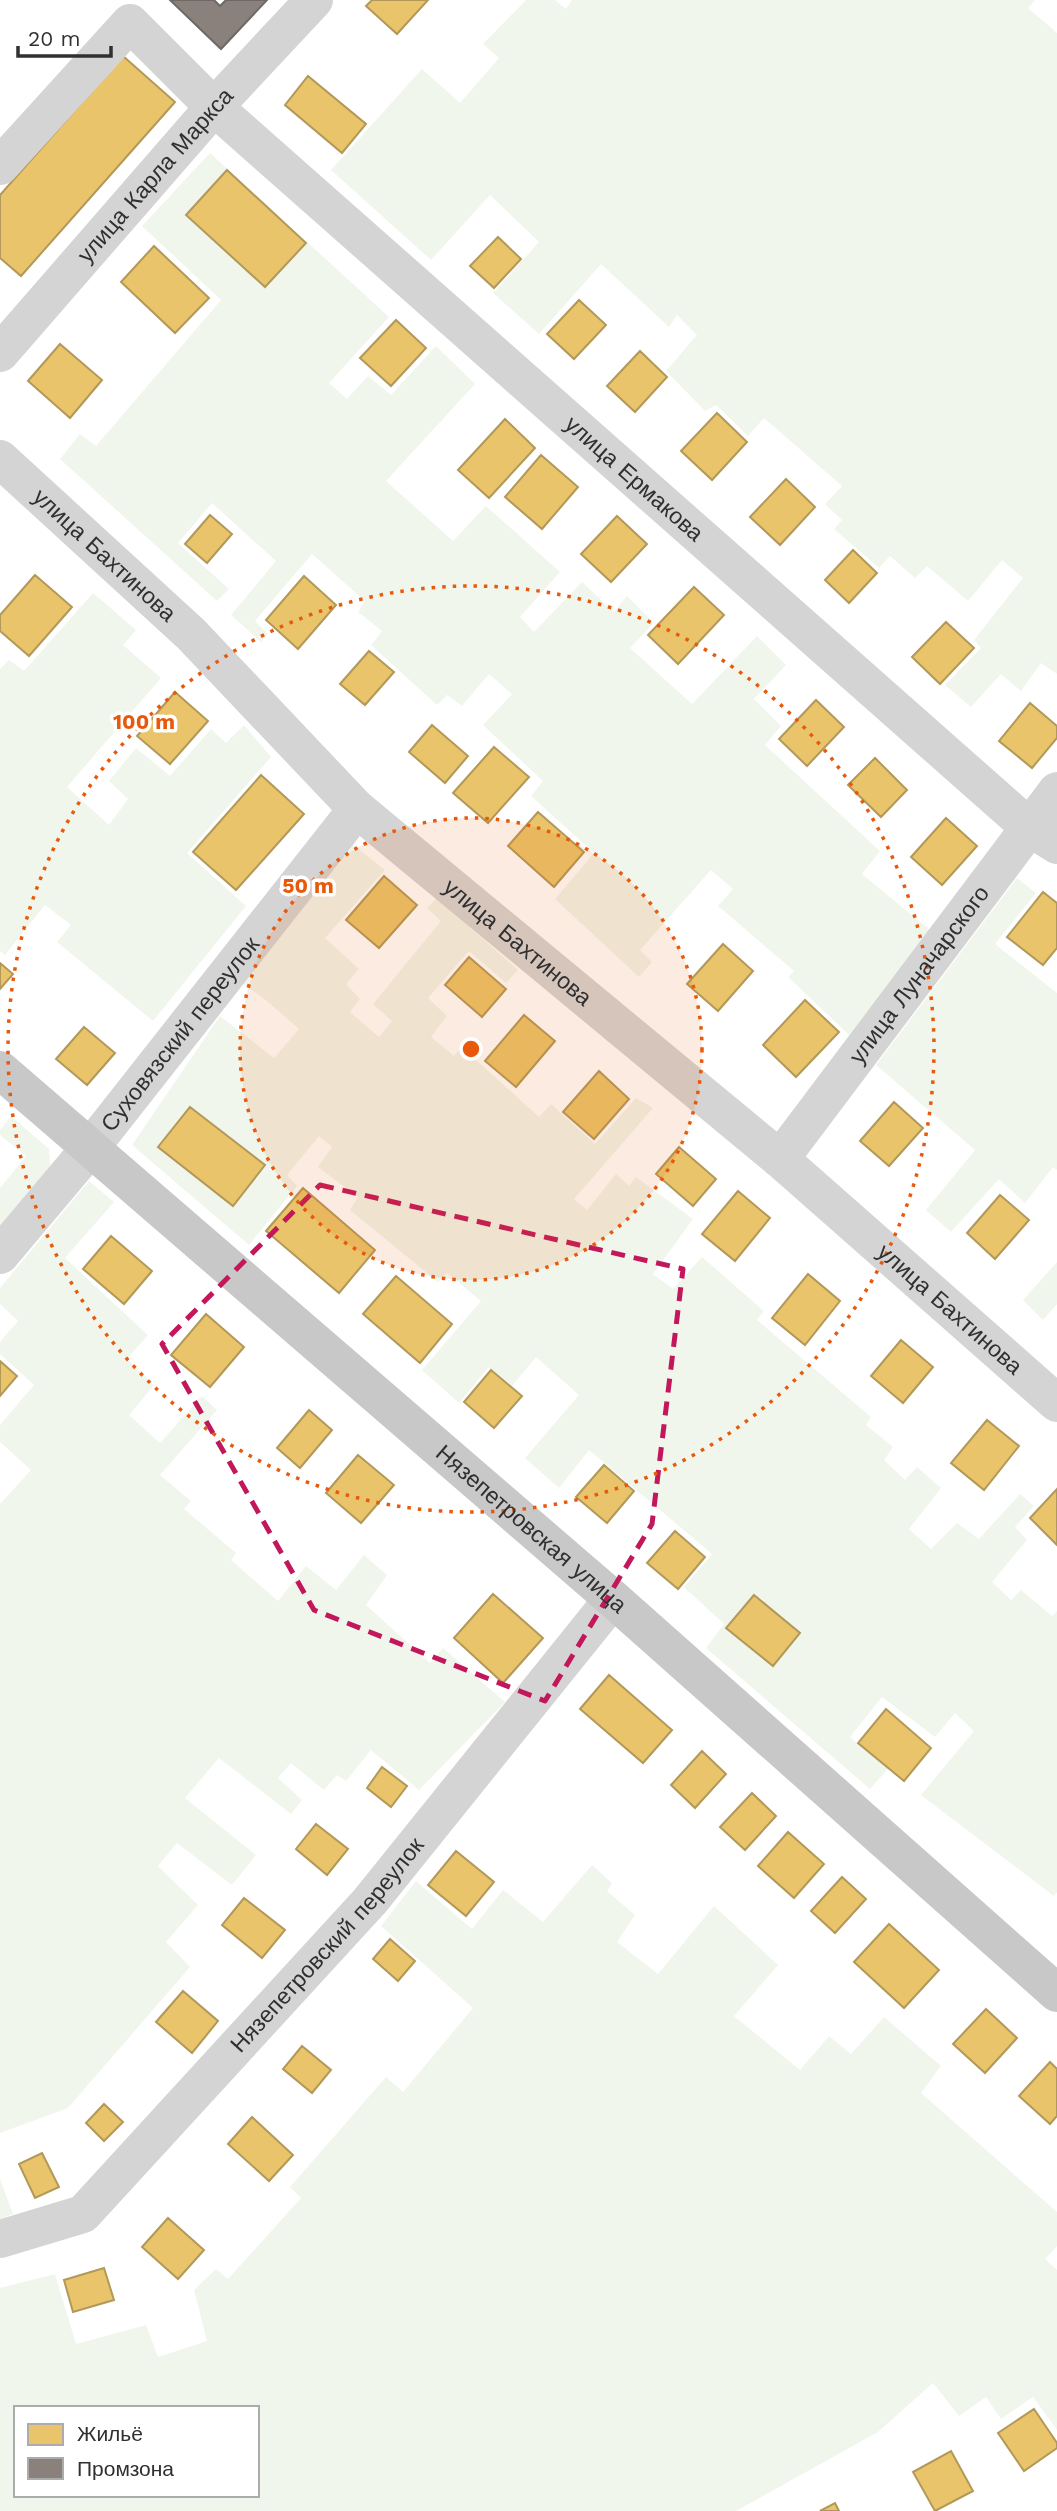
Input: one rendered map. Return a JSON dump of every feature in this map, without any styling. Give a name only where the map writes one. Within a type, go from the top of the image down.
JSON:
[{"type":"main road","name":"Нязепетровская улица","points":[[0,1070],[613,1599],[1057,1993]]},
{"type":"street","name":"улица Карла Маркса","points":[[0,353],[214,107],[314,0]]},
{"type":"street","name":"улица Ермакова","points":[[0,166],[130,23],[214,107],[1044,836]]},
{"type":"street","name":"улица Бахтинова","points":[[0,459],[191,634],[357,809],[780,1159],[1057,1404]]},
{"type":"street","name":"улица Луначарского","points":[[780,1159],[1044,836],[1057,791]]},
{"type":"street","name":"Суховязский переулок","points":[[0,1255],[91,1147],[357,809]]},
{"type":"street","name":"Нязепетровский переулок","points":[[0,2239],[83,2214],[370,1901],[613,1599]]},
{"type":"highlighted area","points":[[320,1185],[683,1269],[652,1524],[545,1701],[314,1610],[162,1344]]},
{"type":"shaded area","points":[[526,0],[555,0],[566,9],[572,0],[1035,0],[1028,8],[1057,33],[1057,674],[1041,663],[1021,691],[1001,674],[971,707],[945,685],[981,648],[974,640],[1023,578],[1002,560],[968,601],[927,566],[915,578],[890,556],[879,568],[834,529],[842,520],[825,504],[842,486],[764,418],[748,436],[716,405],[705,411],[666,371],[697,335],[677,315],[669,327],[601,264],[539,334],[493,293],[539,242],[490,195],[431,260],[331,170],[422,69],[460,103],[499,58],[483,44]]},
{"type":"shaded area","points":[[210,153],[389,317],[329,383],[347,399],[368,376],[391,395],[436,346],[475,384],[386,481],[453,541],[486,506],[560,572],[520,617],[534,632],[582,582],[614,612],[627,596],[654,623],[630,648],[692,704],[757,636],[786,665],[754,699],[781,726],[765,745],[880,851],[862,874],[931,931],[849,1035],[788,977],[794,971],[718,906],[733,889],[711,870],[640,950],[652,962],[639,977],[555,899],[594,853],[531,796],[543,781],[483,725],[512,694],[489,674],[462,706],[447,695],[437,705],[371,645],[382,631],[358,612],[365,601],[312,554],[255,621],[268,634],[261,642],[231,615],[276,561],[212,503],[178,543],[229,589],[217,601],[60,459],[80,434],[96,446],[221,300],[142,226]]},
{"type":"shaded area","points":[[93,593],[136,630],[123,645],[161,678],[67,787],[109,825],[128,799],[109,781],[136,748],[170,776],[211,729],[226,743],[244,725],[271,757],[187,853],[246,906],[153,1021],[57,942],[71,925],[45,905],[5,955],[0,951],[0,669],[9,660],[24,671]]},
{"type":"shaded area","points":[[351,843],[385,870],[325,938],[359,969],[346,984],[360,999],[350,1012],[379,1037],[392,1021],[373,1004],[441,921],[427,908],[437,898],[518,970],[506,983],[469,951],[428,998],[447,1016],[431,1037],[454,1056],[462,1047],[539,1117],[551,1104],[595,1144],[636,1098],[653,1108],[574,1199],[587,1210],[616,1174],[629,1186],[636,1177],[693,1219],[653,1274],[673,1289],[702,1257],[764,1311],[757,1320],[871,1417],[866,1425],[893,1447],[884,1460],[905,1480],[917,1467],[941,1488],[909,1529],[931,1549],[957,1523],[979,1539],[1020,1494],[1034,1506],[1015,1527],[1027,1540],[992,1582],[1011,1600],[1021,1590],[1052,1616],[1057,1611],[1057,1892],[1054,1896],[921,1795],[974,1731],[955,1713],[935,1737],[882,1697],[850,1737],[888,1769],[870,1789],[706,1648],[724,1624],[684,1587],[712,1554],[589,1450],[559,1488],[525,1458],[579,1395],[536,1357],[512,1386],[489,1367],[459,1403],[422,1370],[481,1301],[447,1273],[438,1282],[350,1210],[358,1197],[318,1167],[332,1147],[319,1136],[287,1175],[297,1186],[249,1245],[132,1145],[220,1016],[274,1058],[299,1029],[242,983]]},
{"type":"shaded area","points":[[1017,878],[1036,893],[995,944],[1057,993],[1057,1170],[1053,1167],[1025,1203],[999,1179],[951,1232],[926,1210],[975,1150],[876,1065]]},
{"type":"shaded area","points":[[11,1116],[49,1149],[51,1174],[0,1230],[0,1188],[26,1156],[0,1135],[0,1130]]},
{"type":"shaded area","points":[[89,1181],[114,1202],[65,1258],[148,1335],[127,1359],[154,1385],[129,1415],[160,1443],[202,1396],[217,1410],[160,1475],[191,1501],[184,1509],[236,1553],[231,1560],[278,1601],[306,1566],[336,1590],[364,1555],[387,1575],[366,1605],[430,1663],[443,1648],[505,1702],[419,1790],[371,1750],[346,1781],[337,1775],[324,1790],[291,1763],[278,1778],[302,1800],[291,1814],[219,1758],[185,1798],[256,1855],[232,1885],[177,1843],[158,1866],[198,1905],[166,1942],[190,1967],[68,2108],[0,2133],[0,1504],[31,1470],[0,1442],[0,1425],[34,1385],[0,1354],[0,1342],[18,1321],[0,1304],[0,1288]]},
{"type":"shaded area","points":[[1057,1262],[1057,1304],[1043,1320],[1023,1300]]},
{"type":"shaded area","points":[[592,1865],[612,1883],[607,1891],[635,1915],[617,1942],[658,1974],[714,1906],[778,1965],[734,2016],[800,2070],[829,2036],[851,2054],[884,2017],[941,2066],[921,2093],[1057,2212],[1057,2246],[1045,2259],[1057,2270],[1057,2430],[1033,2397],[1001,2419],[986,2397],[959,2416],[933,2383],[878,2432],[736,2511],[0,2511],[0,2288],[55,2274],[76,2344],[146,2325],[158,2357],[207,2341],[194,2290],[216,2269],[228,2279],[301,2198],[290,2187],[386,2077],[403,2092],[473,2008],[381,1926],[416,1881],[472,1929],[503,1890],[543,1922]]},
{"type":"shaded area","points":[[0,2179],[13,2214],[0,2219]]},
{"type":"building: Жильё","points":[[372,0],[428,0],[397,34],[366,6]]},
{"type":"building: Жильё","points":[[123,56],[175,102],[21,276],[0,258],[0,195]]},
{"type":"building: Жильё","points":[[308,76],[366,124],[342,153],[285,105]]},
{"type":"building: Жильё","points":[[227,170],[306,243],[265,287],[186,215]]},
{"type":"building: Жильё","points":[[498,237],[521,259],[494,288],[470,266]]},
{"type":"building: Жильё","points":[[154,246],[209,298],[175,333],[121,282]]},
{"type":"building: Жильё","points":[[579,300],[606,325],[574,359],[547,334]]},
{"type":"building: Жильё","points":[[396,320],[426,348],[391,386],[360,358]]},
{"type":"building: Жильё","points":[[60,344],[102,380],[70,418],[28,381]]},
{"type":"building: Жильё","points":[[640,351],[667,377],[635,412],[607,386]]},
{"type":"building: Жильё","points":[[717,413],[747,442],[712,480],[681,451]]},
{"type":"building: Жильё","points":[[505,419],[535,448],[489,498],[458,470]]},
{"type":"building: Жильё","points":[[541,455],[578,487],[542,529],[505,497]]},
{"type":"building: Жильё","points":[[786,479],[815,507],[780,545],[750,517]]},
{"type":"building: Жильё","points":[[210,515],[232,534],[207,563],[185,544]]},
{"type":"building: Жильё","points":[[617,516],[647,544],[611,582],[581,554]]},
{"type":"building: Жильё","points":[[853,550],[877,573],[849,603],[825,580]]},
{"type":"building: Жильё","points":[[35,575],[72,607],[29,656],[0,631],[0,615]]},
{"type":"building: Жильё","points":[[304,576],[336,605],[298,649],[266,620]]},
{"type":"building: Жильё","points":[[694,587],[724,615],[678,664],[648,635]]},
{"type":"building: Жильё","points":[[946,622],[974,648],[940,684],[912,657]]},
{"type":"building: Жильё","points":[[369,651],[394,672],[365,705],[340,684]]},
{"type":"building: Жильё","points":[[175,692],[208,721],[170,764],[137,736]]},
{"type":"building: Жильё","points":[[816,700],[844,727],[807,766],[779,739]]},
{"type":"building: Жильё","points":[[1030,703],[1057,726],[1057,738],[1032,768],[999,741]]},
{"type":"building: Жильё","points":[[432,725],[468,756],[445,783],[409,752]]},
{"type":"building: Жильё","points":[[494,747],[529,777],[488,823],[453,793]]},
{"type":"building: Жильё","points":[[875,758],[907,790],[881,817],[848,785]]},
{"type":"building: Жильё","points":[[261,775],[304,814],[236,890],[193,852]]},
{"type":"building: Жильё","points":[[538,812],[584,852],[554,887],[508,846]]},
{"type":"building: Жильё","points":[[946,818],[977,846],[942,885],[911,857]]},
{"type":"building: Жильё","points":[[384,876],[417,905],[379,948],[346,920]]},
{"type":"building: Жильё","points":[[1043,892],[1057,903],[1057,948],[1043,965],[1007,937]]},
{"type":"building: Жильё","points":[[723,944],[753,971],[718,1011],[687,984]]},
{"type":"building: Жильё","points":[[469,957],[506,989],[482,1017],[445,985]]},
{"type":"building: Жильё","points":[[0,963],[13,974],[0,989]]},
{"type":"building: Жильё","points":[[805,1000],[839,1032],[796,1077],[763,1045]]},
{"type":"building: Жильё","points":[[524,1015],[555,1041],[516,1087],[485,1061]]},
{"type":"building: Жильё","points":[[84,1027],[115,1053],[87,1085],[56,1059]]},
{"type":"building: Жильё","points":[[599,1071],[629,1099],[594,1139],[563,1112]]},
{"type":"building: Жильё","points":[[894,1102],[923,1128],[889,1166],[860,1141]]},
{"type":"building: Жильё","points":[[190,1107],[265,1165],[233,1206],[158,1147]]},
{"type":"building: Жильё","points":[[679,1147],[716,1179],[693,1206],[656,1174]]},
{"type":"building: Жильё","points":[[303,1188],[375,1250],[339,1293],[266,1231]]},
{"type":"building: Жильё","points":[[738,1191],[770,1218],[735,1261],[702,1234]]},
{"type":"building: Жильё","points":[[1000,1195],[1029,1220],[995,1259],[967,1233]]},
{"type":"building: Жильё","points":[[111,1236],[152,1271],[124,1304],[83,1269]]},
{"type":"building: Жильё","points":[[808,1274],[840,1301],[805,1345],[772,1318]]},
{"type":"building: Жильё","points":[[396,1276],[452,1324],[420,1363],[363,1314]]},
{"type":"building: Жильё","points":[[206,1314],[244,1347],[210,1387],[171,1355]]},
{"type":"building: Жильё","points":[[901,1340],[933,1367],[903,1403],[871,1376]]},
{"type":"building: Жильё","points":[[0,1361],[17,1376],[0,1396]]},
{"type":"building: Жильё","points":[[491,1370],[522,1396],[494,1428],[464,1402]]},
{"type":"building: Жильё","points":[[309,1410],[332,1430],[300,1468],[277,1448]]},
{"type":"building: Жильё","points":[[987,1420],[1019,1446],[984,1490],[951,1463]]},
{"type":"building: Жильё","points":[[358,1455],[394,1485],[361,1523],[326,1493]]},
{"type":"building: Жильё","points":[[604,1465],[634,1491],[607,1523],[576,1497]]},
{"type":"building: Жильё","points":[[1057,1489],[1057,1545],[1030,1518]]},
{"type":"building: Жильё","points":[[675,1531],[705,1557],[678,1589],[647,1563]]},
{"type":"building: Жильё","points":[[493,1594],[543,1638],[503,1683],[454,1638]]},
{"type":"building: Жильё","points":[[754,1595],[800,1633],[773,1666],[726,1628]]},
{"type":"building: Жильё","points":[[609,1675],[672,1730],[643,1763],[580,1709]]},
{"type":"building: Жильё","points":[[886,1709],[931,1748],[904,1781],[858,1743]]},
{"type":"building: Жильё","points":[[702,1751],[726,1774],[695,1808],[671,1785]]},
{"type":"building: Жильё","points":[[382,1767],[407,1786],[391,1807],[367,1788]]},
{"type":"building: Жильё","points":[[752,1793],[776,1816],[745,1850],[720,1827]]},
{"type":"building: Жильё","points":[[316,1824],[348,1849],[327,1875],[296,1849]]},
{"type":"building: Жильё","points":[[788,1832],[824,1864],[794,1898],[758,1866]]},
{"type":"building: Жильё","points":[[456,1851],[494,1882],[466,1916],[428,1885]]},
{"type":"building: Жильё","points":[[842,1877],[866,1899],[835,1933],[811,1911]]},
{"type":"building: Жильё","points":[[244,1898],[285,1930],[262,1958],[222,1925]]},
{"type":"building: Жильё","points":[[889,1924],[939,1970],[904,2008],[854,1962]]},
{"type":"building: Жильё","points":[[390,1939],[415,1961],[398,1981],[373,1959]]},
{"type":"building: Жильё","points":[[183,1991],[218,2021],[192,2053],[156,2022]]},
{"type":"building: Жильё","points":[[986,2009],[1017,2038],[985,2073],[953,2044]]},
{"type":"building: Жильё","points":[[302,2046],[331,2070],[312,2093],[283,2069]]},
{"type":"building: Жильё","points":[[1050,2062],[1057,2069],[1057,2116],[1050,2124],[1019,2096]]},
{"type":"building: Жильё","points":[[104,2104],[123,2122],[104,2141],[86,2123]]},
{"type":"building: Жильё","points":[[252,2117],[293,2155],[269,2181],[228,2144]]},
{"type":"building: Жильё","points":[[42,2153],[59,2187],[35,2198],[19,2164]]},
{"type":"building: Жильё","points":[[168,2218],[204,2250],[178,2279],[142,2247]]},
{"type":"building: Жильё","points":[[104,2268],[114,2300],[73,2312],[64,2280]]},
{"type":"building: Жильё","points":[[1034,2409],[1057,2443],[1057,2448],[1024,2471],[998,2433]]},
{"type":"building: Жильё","points":[[951,2451],[973,2491],[935,2511],[913,2472]]},
{"type":"building: Жильё","points":[[835,2503],[839,2511],[820,2511]]},
{"type":"building: Промзона","points":[[170,0],[214,0],[220,6],[226,0],[267,0],[221,49]]}]
